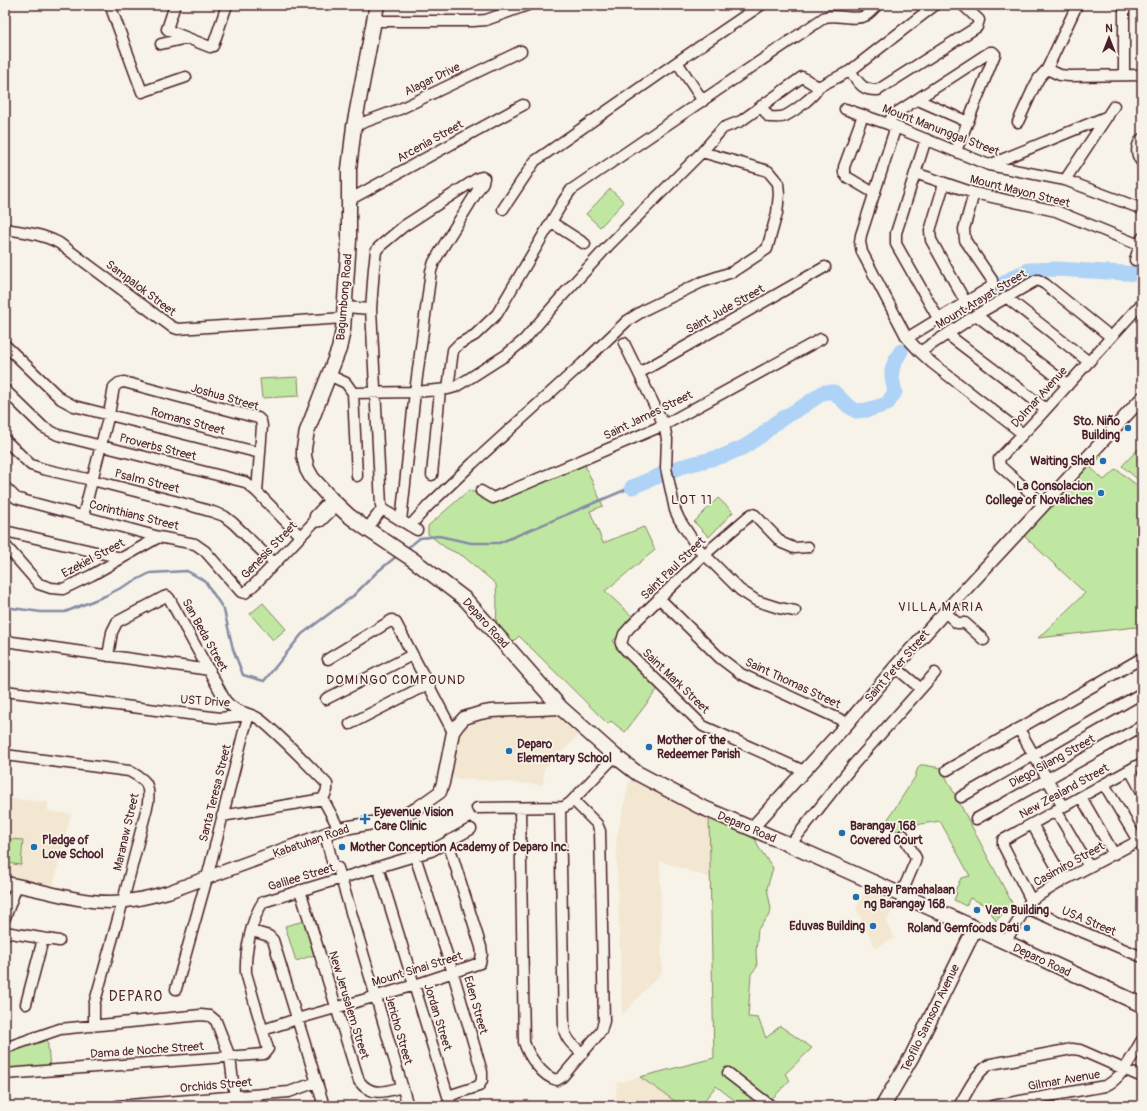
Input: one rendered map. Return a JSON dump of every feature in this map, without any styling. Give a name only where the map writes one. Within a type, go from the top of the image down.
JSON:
[{"type":"main road","name":"Bagumbong Road","points":[[378,5],[354,126],[349,169],[349,240],[345,313],[339,349],[304,440],[304,456],[307,469],[312,478],[334,502],[367,529],[412,559]]},
{"type":"main road","name":"Deparo Road","points":[[412,559],[466,600],[562,708],[615,756],[637,773],[700,806],[975,928],[1142,1005]]},
{"type":"main road","name":"Teofilo Samson Avenue","points":[[883,1106],[912,1056],[975,928]]},
{"type":"street","points":[[110,5],[142,92],[186,77]]},
{"type":"street","points":[[175,5],[167,29],[210,47],[213,46],[227,5]]},
{"type":"street","points":[[374,21],[486,20],[528,5]]},
{"type":"street","points":[[503,209],[535,161],[761,5]]},
{"type":"street","points":[[432,475],[444,389],[453,350],[459,344],[475,335],[496,314],[571,190],[825,18],[831,16],[866,16],[877,5]]},
{"type":"street","points":[[818,86],[850,71],[935,5]]},
{"type":"street","points":[[850,71],[863,88],[878,90],[977,27],[979,20],[963,5]]},
{"type":"street","points":[[1018,122],[1039,78],[1047,69],[1077,5]]},
{"type":"street","points":[[1124,5],[1124,75]]},
{"type":"street","points":[[162,44],[187,38]]},
{"type":"street","name":"Alagar Drive","points":[[354,126],[400,109],[521,51]]},
{"type":"street","points":[[956,151],[995,54],[993,52],[990,52],[893,115],[892,125],[874,193],[860,235],[862,252],[907,338],[920,352],[1023,434]]},
{"type":"street","points":[[677,62],[703,101]]},
{"type":"street","points":[[1047,69],[1060,75],[1069,76],[1142,75]]},
{"type":"street","points":[[353,393],[415,392],[455,387],[506,355],[524,340],[608,246],[702,152],[723,128],[741,121],[802,77],[818,86]]},
{"type":"street","points":[[761,106],[769,117],[783,117],[817,92],[818,86]]},
{"type":"street","points":[[918,100],[968,122]]},
{"type":"street","name":"Arcenia Street","points":[[349,200],[523,105]]},
{"type":"street","points":[[1065,180],[1114,106]]},
{"type":"street","name":"Mount Manunggal Street","points":[[845,109],[892,125],[989,164],[1065,180],[1142,209]]},
{"type":"street","points":[[863,115],[844,167],[844,173],[874,193]]},
{"type":"street","points":[[989,164],[1108,116]]},
{"type":"street","points":[[926,139],[896,233],[896,244],[939,320]]},
{"type":"street","points":[[1142,140],[1138,150],[1138,155],[1142,161]]},
{"type":"street","points":[[409,526],[456,479],[627,321],[646,309],[702,282],[732,272],[767,249],[777,213],[779,194],[778,183],[768,171],[702,152]]},
{"type":"street","name":"Mount Mayon Street","points":[[915,174],[974,193],[1056,211],[1141,242],[1135,260]]},
{"type":"street","points":[[483,177],[483,182],[456,224],[432,266],[415,392],[409,526],[382,509],[380,500],[371,309],[375,257],[379,247],[410,222],[478,178],[483,177]]},
{"type":"street","points":[[944,184],[930,231],[931,240],[966,303]]},
{"type":"street","points":[[907,338],[939,320],[992,285],[992,280],[965,240],[964,230],[974,193]]},
{"type":"street","points":[[551,222],[585,244]]},
{"type":"street","name":"Sampalok Street","points":[[5,229],[40,235],[59,243],[172,327],[178,329],[345,313],[371,309]]},
{"type":"street","name":"Saint Jude Street","points":[[639,373],[825,268]]},
{"type":"street","name":"Mount Arayat Street","points":[[920,352],[976,315],[1035,281],[1041,282],[1111,337]]},
{"type":"street","points":[[1006,297],[1089,362]]},
{"type":"street","name":"Dolmar Avenue","points":[[1044,505],[999,464],[1000,458],[1142,303]]},
{"type":"street","points":[[976,315],[1068,385]]},
{"type":"street","points":[[947,334],[1046,409]]},
{"type":"street","name":"Saint James Street","points":[[481,491],[493,498],[664,425],[821,339]]},
{"type":"street","points":[[624,343],[664,425],[667,439],[666,473],[675,510],[679,519],[697,547],[740,590],[757,601],[795,611]]},
{"type":"street","name":"Romans Street","points":[[5,345],[61,399],[74,406],[260,453]]},
{"type":"street","points":[[329,375],[346,383],[353,393],[357,476]]},
{"type":"street","name":"Joshua Street","points":[[109,414],[114,387],[119,383],[124,382],[258,418],[261,421],[262,426],[257,492]]},
{"type":"street","name":"Proverbs Street","points":[[5,390],[43,427],[58,435],[245,482],[257,492],[300,536]]},
{"type":"street","name":"Saint Peter Street","points":[[751,829],[848,723],[895,667],[1142,398]]},
{"type":"street","points":[[83,516],[109,414]]},
{"type":"street","name":"Psalm Street","points":[[5,440],[31,465],[43,470],[92,480],[224,516],[233,522],[274,563]]},
{"type":"street","name":"Corinthians Street","points":[[5,487],[16,498],[160,537],[195,544],[205,551],[241,592]]},
{"type":"street","name":"Genesis Street","points":[[241,592],[247,592],[314,522],[321,521],[334,502]]},
{"type":"street","points":[[367,529],[382,509]]},
{"type":"street","name":"Saint Paul Street","points":[[621,644],[624,634],[659,598],[704,555],[749,516],[755,515],[782,543],[794,548],[808,547]]},
{"type":"street","points":[[5,531],[122,558]]},
{"type":"street","name":"Ezekiel Street","points":[[5,545],[39,584],[51,588],[63,589],[92,575],[160,537]]},
{"type":"street","name":"San Beda Street","points":[[108,656],[112,632],[117,622],[167,596],[172,601],[225,700],[233,708],[249,715]]},
{"type":"street","name":"Saint Thomas Street","points":[[659,598],[720,658],[741,674],[848,723]]},
{"type":"street","points":[[945,612],[957,623],[966,623],[984,640]]},
{"type":"street","points":[[328,659],[390,619],[396,623],[453,732],[464,718],[480,713],[491,711],[562,708]]},
{"type":"street","points":[[5,641],[210,670]]},
{"type":"street","name":"Saint Mark Street","points":[[621,644],[703,726],[804,771]]},
{"type":"street","points":[[326,699],[412,656]]},
{"type":"street","points":[[947,770],[1142,658]]},
{"type":"street","points":[[895,667],[920,688]]},
{"type":"street","points":[[790,845],[854,764],[920,688],[935,673]]},
{"type":"street","points":[[350,724],[428,684]]},
{"type":"street","name":"UST Drive","points":[[5,690],[220,718],[249,715]]},
{"type":"street","points":[[961,797],[1142,693]]},
{"type":"street","points":[[249,715],[261,720],[327,784],[327,790],[322,799],[332,831]]},
{"type":"street","name":"Santa Teresa Street","points":[[176,989],[207,878],[249,715]]},
{"type":"street","name":"Diego Silang Street","points":[[976,820],[1142,726]]},
{"type":"street","points":[[1019,729],[1047,779],[1059,808],[1089,867]]},
{"type":"street","name":"Kabatuhan Road","points":[[11,884],[86,900],[123,901],[152,896],[207,878],[332,831],[400,817],[416,809],[440,792],[453,732]]},
{"type":"street","name":"Maranaw Street","points":[[5,755],[129,771],[147,783],[149,791],[148,802],[123,901],[94,1005],[94,1025]]},
{"type":"street","points":[[477,808],[560,808],[567,806],[615,756]]},
{"type":"street","name":"New Zealand Street","points":[[1029,904],[1003,845],[1003,840],[1142,763]]},
{"type":"street","points":[[1130,770],[1142,792]]},
{"type":"street","points":[[1104,784],[1140,840]]},
{"type":"street","points":[[1081,797],[1114,854]]},
{"type":"street","points":[[222,816],[322,799]]},
{"type":"street","points":[[520,808],[524,1042],[530,1056],[536,1064],[555,1080],[562,1077],[601,1031],[604,1022],[600,835],[597,824],[573,800]]},
{"type":"street","points":[[560,808],[564,1029],[569,1042],[582,1053]]},
{"type":"street","points":[[1032,824],[1064,880]]},
{"type":"street","name":"Galilee Street","points":[[263,1030],[246,973],[246,963],[248,944],[259,908],[263,902],[300,890],[339,873],[378,868],[431,851],[470,829]]},
{"type":"street","name":"Jericho Street","points":[[332,831],[340,863],[339,873],[408,1106]]},
{"type":"street","points":[[901,895],[916,858],[902,835]]},
{"type":"street","name":"Casimiro Street","points":[[1005,942],[1029,904],[1064,880],[1140,840]]},
{"type":"street","name":"Mount Sinai Street","points":[[263,1030],[336,1007],[415,985],[480,963],[482,954],[448,842]]},
{"type":"street","name":"Eden Street","points":[[415,856],[453,973],[482,1072],[482,1080],[479,1086],[450,1101]]},
{"type":"street","name":"Jordan Street","points":[[378,868],[450,1101]]},
{"type":"street","points":[[5,918],[11,884]]},
{"type":"street","name":"New Jerusalem Street","points":[[300,890],[359,1081],[365,1088],[376,1092],[402,1087]]},
{"type":"street","name":"USA Street","points":[[1029,904],[1142,957]]},
{"type":"street","points":[[252,931],[269,936],[273,940],[324,1106]]},
{"type":"street","points":[[5,932],[58,941]]},
{"type":"street","points":[[26,1004],[43,939]]},
{"type":"street","points":[[5,1048],[60,1030],[94,1025],[202,1015],[210,1016],[216,1021],[230,1057],[235,1101]]},
{"type":"street","name":"Dama de Noche Street","points":[[5,1074],[264,1054],[268,1049],[263,1030]]},
{"type":"street","name":"Gilmar Avenue","points":[[992,1106],[1105,1086],[1112,1083],[1124,1070],[1142,1040]]},
{"type":"street","points":[[959,1106],[981,1071],[986,1066],[1072,1049],[1080,1050],[1142,1077]]},
{"type":"street","points":[[728,1073],[771,1106]]},
{"type":"street","name":"Orchids Street","points":[[117,1106],[235,1101],[289,1092],[317,1082]]},
{"type":"shaded area","name":"Deparo Elementary School","points":[[560,710],[583,731],[544,769],[543,785],[452,778],[458,733],[468,722],[481,716]]},
{"type":"shaded area","points":[[631,774],[709,815],[710,878],[660,861],[662,972],[622,1015],[616,840]]},
{"type":"shaded area","name":"Pledge of Love School","points":[[5,798],[48,802],[48,811],[71,814],[52,890],[5,880]]},
{"type":"shaded area","points":[[868,886],[898,900],[886,922],[895,938],[875,948],[856,908]]},
{"type":"shaded area","points":[[640,1077],[682,1106],[615,1106],[617,1083]]},
{"type":"green space","points":[[610,189],[624,202],[600,227],[586,214]]},
{"type":"green space","points":[[298,377],[299,396],[262,398],[260,379]]},
{"type":"green space","points":[[1139,448],[1142,448],[1142,483],[1122,466]]},
{"type":"green space","name":"La Consolacion College of Novaliches","points":[[1099,451],[1102,455],[1091,468],[1104,480],[1116,469],[1142,489],[1142,629],[1136,627],[1038,638],[1085,593],[1023,535]]},
{"type":"green space","points":[[584,463],[603,506],[590,511],[603,543],[644,527],[655,550],[605,591],[635,619],[613,641],[660,686],[625,732],[611,721],[608,724],[519,636],[509,646],[496,630],[496,584],[463,556],[446,548],[428,534],[428,526],[469,490],[492,501]]},
{"type":"green space","points":[[718,498],[733,512],[709,537],[694,522]]},
{"type":"green space","points":[[263,603],[286,629],[273,640],[250,614]]},
{"type":"green space","points":[[920,765],[941,768],[1012,903],[996,921],[987,906],[970,898],[966,906],[954,900],[957,893],[955,891],[961,878],[970,876],[940,821],[921,824],[897,833],[894,824],[888,819],[915,777]]},
{"type":"green space","points":[[709,815],[754,836],[759,848],[773,868],[767,888],[771,909],[770,914],[758,929],[756,952],[757,967],[751,974],[748,1017],[758,1018],[766,1038],[780,1026],[812,1048],[785,1074],[790,1080],[769,1102],[757,1092],[746,1106],[742,1106],[716,1086],[700,1106],[682,1106],[640,1077],[714,1058]]},
{"type":"green space","points":[[9,839],[23,840],[21,865],[6,863]]},
{"type":"green space","points":[[304,921],[314,955],[296,961],[285,926]]},
{"type":"green space","points":[[47,1035],[50,1069],[5,1073],[5,1049]]},
{"type":"waterway","points":[[979,299],[1015,276],[1029,270],[1056,269],[1142,274]]},
{"type":"waterway","points":[[632,487],[680,467],[723,456],[744,447],[762,435],[775,423],[824,392],[834,392],[848,406],[856,411],[867,410],[887,404],[895,392],[892,379],[892,370],[901,351]]},
{"type":"waterway","points":[[405,550],[420,538],[439,536],[471,543],[499,543],[632,487]]},
{"type":"waterway","points":[[5,607],[41,612],[65,612],[105,596],[150,573],[187,571],[205,581],[224,610],[233,649],[243,675],[264,681],[302,634],[353,596],[377,572],[398,555]]},
{"type":"place","name":"Sto. Niño Building","points":[[1128,428]]},
{"type":"place","name":"Waiting Shed","points":[[1103,461]]},
{"type":"place","name":"La Consolacion College of Novaliches","points":[[1101,493]]},
{"type":"place","name":"Mother of the Redeemer Parish","points":[[649,747]]},
{"type":"place","name":"Deparo Elementary School","points":[[509,751]]},
{"type":"place","name":"Eyevenue Vision Care Clinic","points":[[365,819]]},
{"type":"place","name":"Barangay 168 Covered Court","points":[[842,833]]},
{"type":"place","name":"Pledge of Love School","points":[[34,847]]},
{"type":"place","name":"Mother Conception Academy of Deparo Inc.","points":[[342,847]]},
{"type":"place","name":"Bahay Pamahalaan ng Barangay 168","points":[[856,897]]},
{"type":"place","name":"Vera Building","points":[[977,910]]},
{"type":"place","name":"Eduvas Building","points":[[873,926]]},
{"type":"place","name":"Roland Gemfoods Dati","points":[[1027,928]]},
{"type":"district","name":"LOT 11","points":[[692,499]]},
{"type":"district","name":"VILLA MARIA","points":[[941,606]]},
{"type":"district","name":"DOMINGO COMPOUND","points":[[396,679]]},
{"type":"district","name":"DEPARO","points":[[136,996]]}]
